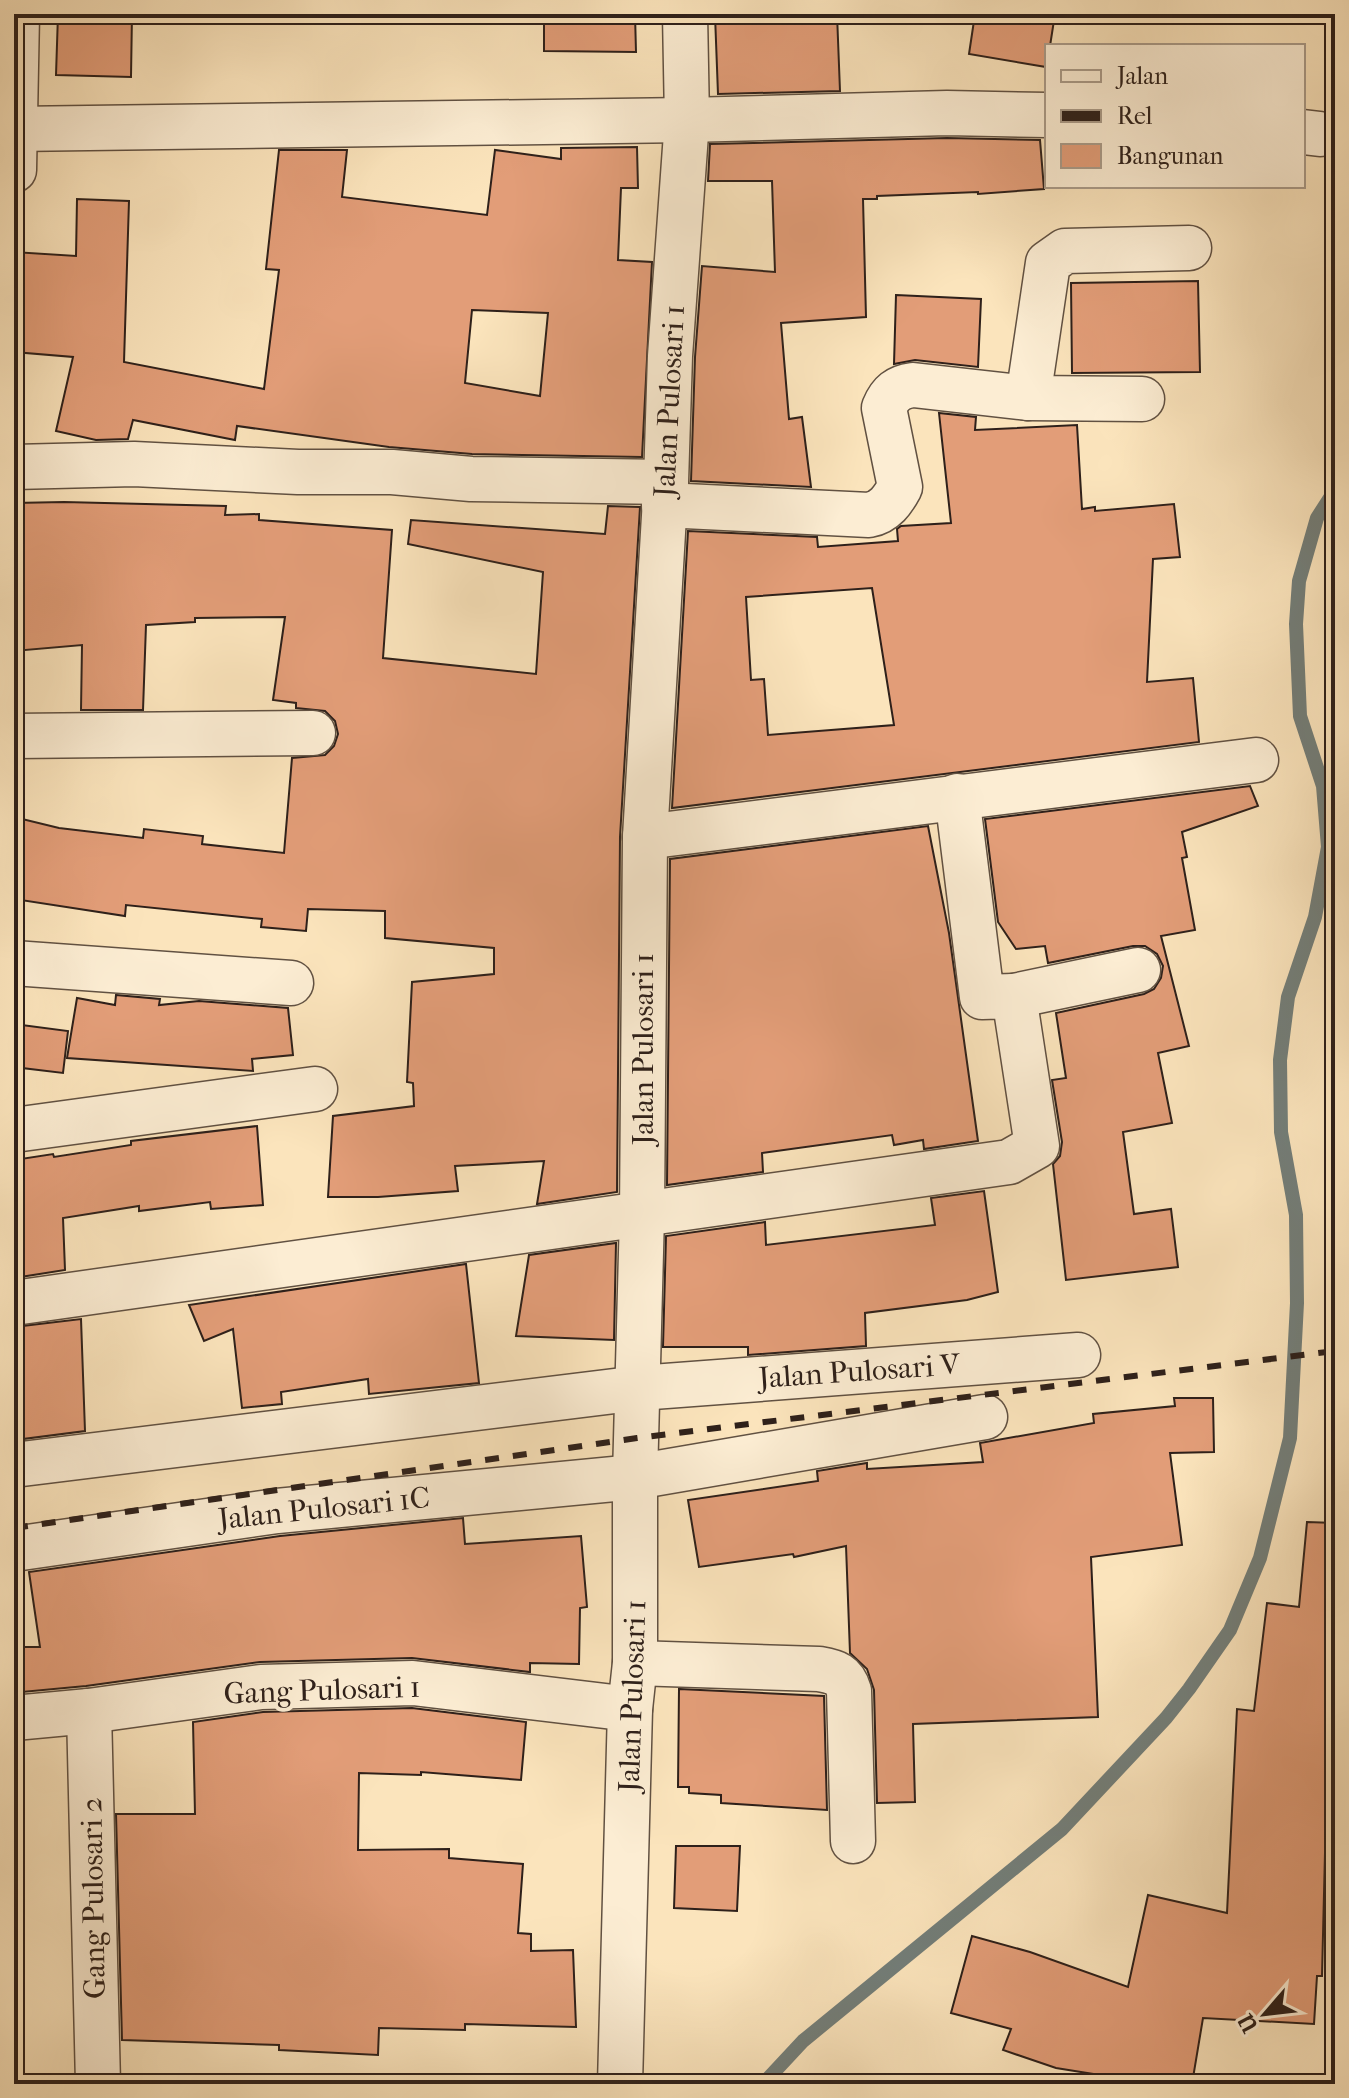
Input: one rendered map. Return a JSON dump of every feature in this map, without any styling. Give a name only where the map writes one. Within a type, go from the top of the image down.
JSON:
[{"type":"street","points":[[17,14],[15,143],[687,120],[947,113],[1045,115]]},
{"type":"street","name":"Jalan Pulosari 1","points":[[620,2084],[630,1709],[635,1663],[645,837],[670,356],[687,120],[685,14]]},
{"type":"street","points":[[1028,398],[1048,263],[1052,259],[1065,251],[1189,248]]},
{"type":"street","points":[[14,467],[134,464],[298,472],[392,472],[665,494],[869,515],[878,513],[888,505],[900,487],[884,408],[896,390],[913,385],[1028,398],[1142,399]]},
{"type":"street","points":[[14,736],[313,733]]},
{"type":"street","points":[[645,837],[1256,760]]},
{"type":"street","points":[[957,796],[982,997],[1014,996],[1138,970]]},
{"type":"street","points":[[14,963],[291,983]]},
{"type":"street","points":[[14,1303],[1009,1162],[1037,1146],[1014,996]]},
{"type":"street","points":[[14,1130],[315,1089]]},
{"type":"street","name":"Jalan Pulosari V","points":[[14,1465],[639,1388],[1078,1355]]},
{"type":"street","name":"Jalan Pulosari 1C","points":[[14,1549],[277,1511],[635,1477],[985,1417]]},
{"type":"street","points":[[635,1663],[819,1669],[838,1673],[844,1678],[849,1691],[853,1841]]},
{"type":"street","name":"Gang Pulosari 1","points":[[14,1718],[261,1687],[413,1683],[630,1709]]},
{"type":"street","name":"Gang Pulosari 2","points":[[89,1711],[98,2084]]},
{"type":"building","points":[[58,14],[132,14],[131,77],[56,75]]},
{"type":"building","points":[[544,14],[635,14],[636,52],[544,51]]},
{"type":"building","points":[[837,14],[840,91],[718,94],[715,15]]},
{"type":"building","points":[[975,14],[1055,14],[1050,44],[1045,44],[1045,67],[969,54]]},
{"type":"building","points":[[947,138],[1040,140],[1044,189],[863,199],[866,317],[781,323],[789,419],[802,417],[811,487],[691,481],[702,266],[775,272],[772,181],[708,181],[710,144]]},
{"type":"building","points":[[637,147],[638,188],[621,188],[618,260],[652,262],[642,457],[472,454],[389,447],[237,426],[235,440],[133,420],[128,439],[96,440],[56,431],[73,357],[14,352],[14,252],[76,256],[77,199],[129,201],[124,362],[264,389],[279,270],[266,269],[279,150],[347,150],[342,197],[487,215],[495,150],[561,159],[561,148]],"holes":[[[472,310],[548,313],[540,396],[465,383]]]},
{"type":"building","points":[[1198,281],[1200,372],[1072,373],[1071,283]]},
{"type":"building","points":[[896,295],[981,299],[978,367],[915,360],[894,364]]},
{"type":"building","points":[[939,413],[976,417],[975,430],[1077,425],[1082,509],[1095,507],[1095,511],[1174,504],[1180,557],[1153,559],[1147,682],[1193,678],[1199,742],[672,808],[688,531],[817,537],[818,547],[898,541],[897,529],[901,526],[951,523]],"holes":[[[872,588],[894,725],[768,735],[764,679],[751,680],[746,597]]]},
{"type":"building","points":[[14,503],[226,506],[225,515],[259,514],[259,520],[392,530],[383,658],[536,674],[543,572],[408,544],[411,520],[605,534],[608,506],[640,507],[620,837],[617,1192],[537,1204],[544,1161],[455,1166],[458,1191],[328,1197],[333,1116],[414,1106],[413,1083],[407,1082],[412,982],[494,974],[494,948],[385,938],[385,911],[308,909],[306,931],[261,927],[262,919],[126,905],[125,916],[14,899],[14,817],[59,828],[143,838],[144,829],[203,836],[202,844],[284,853],[292,758],[325,755],[334,746],[338,734],[335,721],[325,711],[296,708],[296,703],[273,700],[285,617],[195,618],[195,622],[146,625],[143,710],[81,710],[82,645],[14,651]]},
{"type":"building","points":[[1250,786],[1258,806],[1182,832],[1187,857],[1182,858],[1195,930],[1161,936],[1189,1046],[1158,1053],[1172,1123],[1123,1132],[1134,1214],[1171,1209],[1178,1267],[1066,1280],[1053,1164],[1060,1156],[1062,1142],[1052,1080],[1066,1078],[1056,1013],[1144,994],[1154,989],[1161,978],[1163,966],[1157,954],[1145,946],[1048,963],[1045,946],[1016,949],[998,922],[985,819]]},
{"type":"building","points":[[928,826],[949,933],[978,1141],[924,1149],[923,1140],[894,1145],[892,1135],[762,1153],[763,1172],[667,1185],[670,859]]},
{"type":"building","points":[[116,995],[160,999],[159,1005],[199,1001],[288,1008],[293,1055],[252,1059],[253,1071],[67,1058],[77,998],[115,1005]]},
{"type":"building","points":[[14,1024],[68,1031],[63,1073],[14,1067]]},
{"type":"building","points":[[257,1126],[263,1205],[211,1209],[210,1202],[139,1211],[139,1206],[63,1218],[65,1270],[14,1278],[14,1160],[131,1145],[131,1141]]},
{"type":"building","points":[[984,1191],[998,1292],[967,1300],[865,1313],[866,1346],[748,1355],[748,1347],[663,1347],[666,1236],[765,1222],[766,1245],[935,1225],[931,1198]]},
{"type":"building","points":[[616,1243],[614,1340],[516,1336],[529,1255]]},
{"type":"building","points":[[466,1264],[479,1383],[369,1394],[368,1379],[281,1392],[282,1404],[242,1408],[233,1329],[204,1341],[189,1305]]},
{"type":"building","points":[[81,1319],[85,1431],[15,1440],[14,1327]]},
{"type":"building","points":[[1174,1398],[1213,1398],[1214,1452],[1170,1453],[1182,1545],[1091,1557],[1098,1717],[913,1724],[915,1802],[877,1803],[874,1690],[867,1669],[850,1653],[846,1546],[794,1557],[793,1554],[699,1567],[688,1500],[818,1481],[817,1471],[867,1463],[867,1469],[983,1462],[980,1443],[1094,1423],[1093,1414],[1175,1406]]},
{"type":"building","points":[[463,1518],[465,1544],[581,1536],[587,1607],[580,1608],[579,1664],[530,1663],[530,1672],[412,1658],[260,1662],[22,1692],[19,1647],[40,1647],[29,1572],[280,1536]]},
{"type":"building","points":[[1307,1522],[1335,1523],[1335,1714],[1328,1771],[1335,1771],[1335,1813],[1326,1812],[1322,1976],[1317,1976],[1314,2024],[1203,2018],[1192,2084],[1156,2084],[1056,2068],[1003,2050],[1011,2029],[951,2013],[972,1936],[1030,1952],[1128,1987],[1148,1895],[1227,1913],[1237,1709],[1254,1711],[1267,1603],[1299,1607]]},
{"type":"building","points":[[679,1689],[824,1696],[827,1810],[721,1803],[721,1795],[689,1793],[689,1787],[678,1787]]},
{"type":"building","points":[[412,1708],[526,1722],[521,1780],[421,1772],[421,1775],[359,1773],[358,1850],[449,1849],[449,1858],[523,1864],[518,1933],[531,1934],[531,1951],[573,1950],[576,2027],[465,2024],[465,2030],[379,2028],[378,2055],[279,2050],[279,2045],[122,2040],[116,1814],[195,1814],[193,1722],[263,1712]]},
{"type":"building","points":[[676,1846],[740,1846],[737,1911],[674,1908]]},
{"type":"waterway","points":[[763,2084],[803,2041],[1062,1829],[1166,1718],[1189,1689],[1230,1630],[1260,1558],[1290,1438],[1297,1303],[1296,1215],[1281,1132],[1280,1060],[1288,997],[1315,917],[1328,847],[1323,786],[1300,716],[1296,624],[1299,581],[1317,518],[1335,490]]},
{"type":"railway","points":[[14,1528],[637,1438],[1335,1351]]}]
